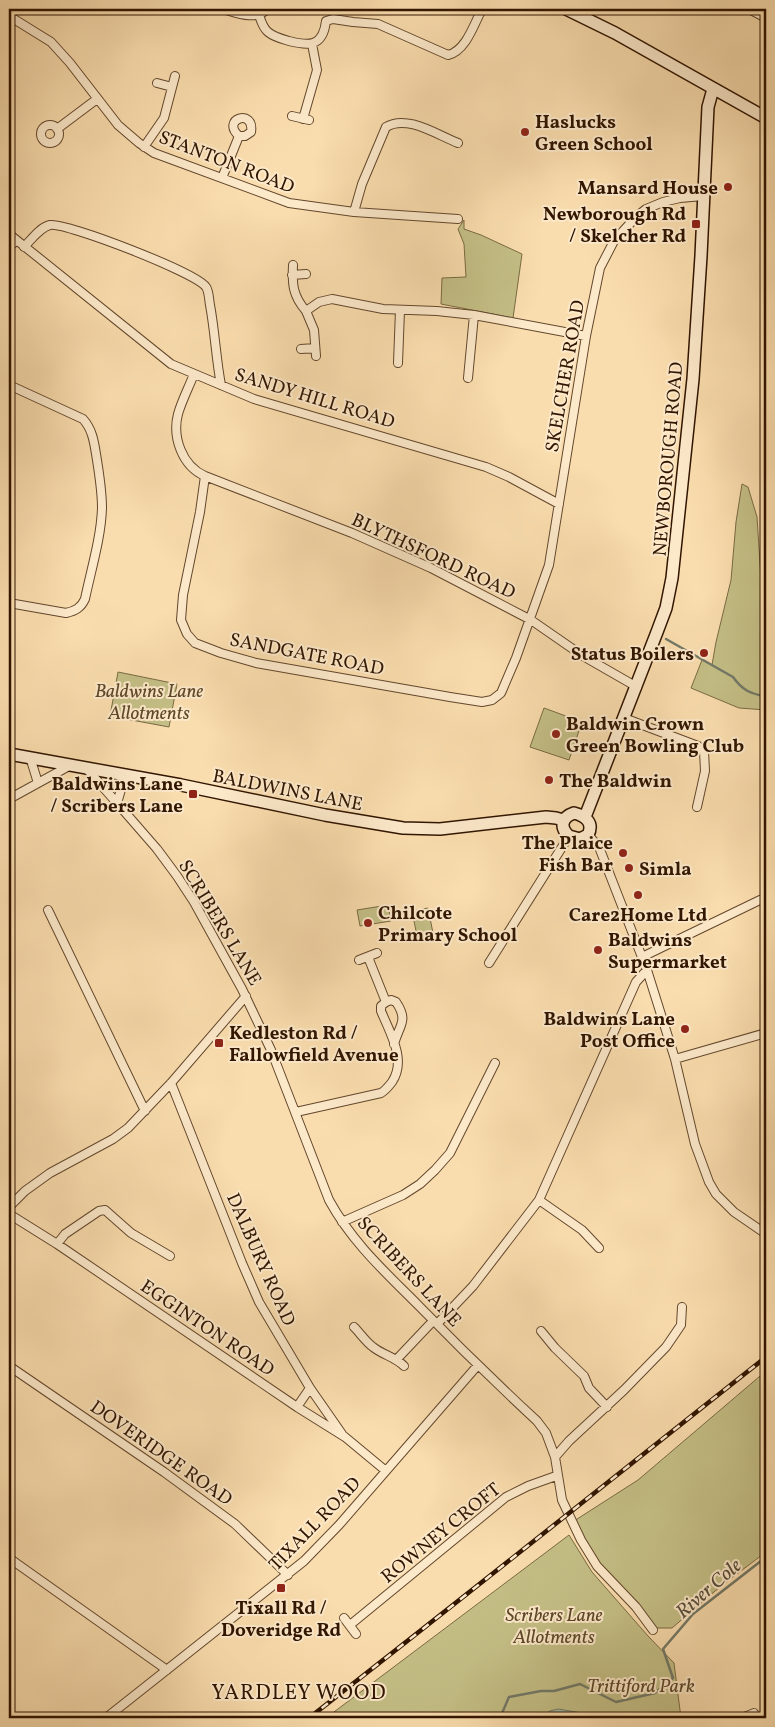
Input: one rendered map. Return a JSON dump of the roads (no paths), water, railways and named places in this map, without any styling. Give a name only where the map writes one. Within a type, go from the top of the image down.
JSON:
[{"type":"street","points":[[224,9],[251,16],[259,15],[267,9]]},
{"type":"street","points":[[259,15],[267,31],[277,38],[307,45],[317,41],[325,28],[326,21],[333,19],[378,24],[448,55],[461,49],[482,9]]},
{"type":"street","points":[[566,9],[614,33],[766,118]]},
{"type":"street","points":[[749,9],[766,18]]},
{"type":"street","name":"STANTON ROAD","points":[[9,16],[51,42],[70,62],[96,99],[118,125],[154,153],[289,203],[354,212],[458,218]]},
{"type":"street","points":[[292,116],[306,120],[317,70],[312,44]]},
{"type":"street","points":[[144,147],[164,118],[175,76]]},
{"type":"street","points":[[157,83],[172,87]]},
{"type":"street","name":"NEWBOROUGH ROAD","points":[[585,817],[666,608],[676,556],[693,370],[708,107],[713,89]]},
{"type":"street","points":[[57,129],[96,99]]},
{"type":"street","points":[[354,212],[362,184],[386,127],[394,123],[409,123],[458,143]]},
{"type":"street","points":[[222,178],[239,136]]},
{"type":"street","name":"SKELCHER ROAD","points":[[531,620],[549,565],[586,336],[600,268],[614,241],[636,216],[646,209],[672,200],[703,196]]},
{"type":"street","points":[[24,247],[48,225],[56,225],[94,236],[172,267],[202,283],[207,288],[221,385]]},
{"type":"street","name":"SANDY HILL ROAD","points":[[9,234],[171,364],[254,399],[486,467],[559,504]]},
{"type":"street","points":[[9,248],[16,240]]},
{"type":"street","points":[[293,266],[292,283],[297,300],[306,311],[314,330],[315,352],[301,349]]},
{"type":"street","points":[[292,275],[306,274]]},
{"type":"street","points":[[306,311],[319,302],[332,299],[383,309],[437,311],[474,315],[586,336]]},
{"type":"street","points":[[398,363],[400,310]]},
{"type":"street","points":[[468,378],[474,315]]},
{"type":"street","points":[[194,374],[178,414],[176,436],[179,449],[185,459],[198,474],[205,476]]},
{"type":"street","points":[[9,386],[83,419],[88,425],[92,435],[101,481],[102,510],[85,599],[82,605],[72,612],[66,612],[9,603]]},
{"type":"street","name":"BLYTHSFORD ROAD","points":[[205,476],[352,533],[431,568],[531,620],[584,656],[637,686]]},
{"type":"street","name":"SANDGATE ROAD","points":[[205,476],[200,512],[183,594],[181,620],[187,634],[195,643],[264,665],[450,697],[488,701],[501,693],[531,620]]},
{"type":"street","points":[[624,718],[698,746],[704,751],[705,771],[698,807]]},
{"type":"street","name":"BALDWINS LANE","points":[[9,754],[325,815],[404,828],[440,829],[546,817],[563,820]]},
{"type":"street","points":[[30,758],[38,783]]},
{"type":"street","points":[[9,799],[69,766]]},
{"type":"street","name":"SCRIBERS LANE","points":[[86,768],[157,849],[194,902],[246,996],[271,1050],[329,1200],[342,1222],[361,1249],[537,1421],[546,1433],[555,1458],[556,1476],[562,1500],[581,1540],[596,1566],[636,1607],[653,1630]]},
{"type":"street","points":[[117,803],[125,776]]},
{"type":"street","points":[[574,813],[585,817],[589,820],[590,824],[588,835],[578,840],[569,836],[563,828],[563,820],[574,813]]},
{"type":"street","points":[[588,835],[599,847],[647,970],[675,1060],[695,1144],[709,1182],[716,1194],[734,1212],[766,1234]]},
{"type":"street","points":[[489,963],[569,836]]},
{"type":"street","points":[[642,957],[764,898]]},
{"type":"street","points":[[48,910],[145,1111]]},
{"type":"street","points":[[359,960],[377,953]]},
{"type":"street","points":[[368,958],[386,1002]]},
{"type":"street","points":[[397,1360],[473,1286],[539,1200],[636,982],[647,970]]},
{"type":"street","points":[[9,1207],[25,1191],[50,1173],[113,1139],[128,1128],[171,1083],[246,996]]},
{"type":"street","points":[[296,1112],[385,1091],[394,1080],[399,1067],[394,1044],[381,1011],[381,1006],[391,1000],[396,1002],[403,1018],[394,1044]]},
{"type":"street","points":[[675,1060],[766,1033]]},
{"type":"street","points":[[342,1222],[404,1194],[420,1184],[443,1162],[495,1063]]},
{"type":"street","name":"DALBURY ROAD","points":[[171,1083],[238,1254],[259,1302],[310,1388],[345,1437]]},
{"type":"street","points":[[539,1200],[582,1230],[599,1248]]},
{"type":"street","points":[[57,1244],[65,1234],[99,1211],[105,1210],[131,1233],[170,1256]]},
{"type":"street","name":"EGGINTON ROAD","points":[[9,1214],[57,1244],[297,1407],[345,1437],[386,1471]]},
{"type":"street","points":[[555,1458],[569,1441],[666,1347],[681,1325],[682,1307]]},
{"type":"street","points":[[354,1327],[372,1347],[386,1356],[397,1360],[404,1366]]},
{"type":"street","points":[[541,1331],[555,1348],[584,1376],[589,1388],[607,1406]]},
{"type":"street","name":"TIXALL ROAD","points":[[106,1718],[304,1561],[339,1525],[478,1365]]},
{"type":"street","name":"DOVERIDGE ROAD","points":[[9,1366],[164,1472],[235,1524],[288,1575]]},
{"type":"street","points":[[297,1407],[310,1388]]},
{"type":"street","name":"ROWNEY CROFT","points":[[350,1625],[506,1497],[528,1486],[556,1476]]},
{"type":"street","points":[[9,1558],[167,1670]]},
{"type":"street","points":[[344,1618],[356,1634]]},
{"type":"street","points":[[742,1718],[754,1713]]},
{"type":"waterway","points":[[666,639],[733,677],[747,691],[766,697]]},
{"type":"waterway","name":"River Cole","points":[[500,1718],[509,1697],[541,1691],[554,1691],[580,1684],[616,1702],[655,1693],[673,1678],[663,1649],[693,1614],[766,1557]]},
{"type":"railway","points":[[309,1718],[766,1357]]},
{"type":"place","name":"Haslucks Green School","points":[[525,132]]},
{"type":"place","name":"Mansard House","points":[[728,187]]},
{"type":"place","name":"Newborough Rd / Skelcher Rd","points":[[696,224]]},
{"type":"place","name":"Status Boilers","points":[[704,653]]},
{"type":"place","name":"Baldwin Crown Green Bowling Club","points":[[556,734]]},
{"type":"place","name":"The Baldwin","points":[[549,780]]},
{"type":"place","name":"Baldwins Lane / Scribers Lane","points":[[193,794]]},
{"type":"place","name":"The Plaice Fish Bar","points":[[623,853]]},
{"type":"place","name":"Simla","points":[[629,868]]},
{"type":"place","name":"Care2Home Ltd","points":[[638,895]]},
{"type":"place","name":"Chilcote Primary School","points":[[368,923]]},
{"type":"place","name":"Baldwins Supermarket","points":[[598,950]]},
{"type":"place","name":"Baldwins Lane Post Office","points":[[685,1029]]},
{"type":"place","name":"Kedleston Rd / Fallowfield Avenue","points":[[219,1043]]},
{"type":"place","name":"Tixall Rd / Doveridge Rd","points":[[281,1588]]},
{"type":"district","name":"YARDLEY WOOD","points":[[299,1692]]},
{"type":"park label","name":"Baldwins Lane Allotments","points":[[149,701]]},
{"type":"park label","name":"Scribers Lane Allotments","points":[[554,1625]]},
{"type":"park label","name":"Trittiford Park","points":[[641,1685]]}]
